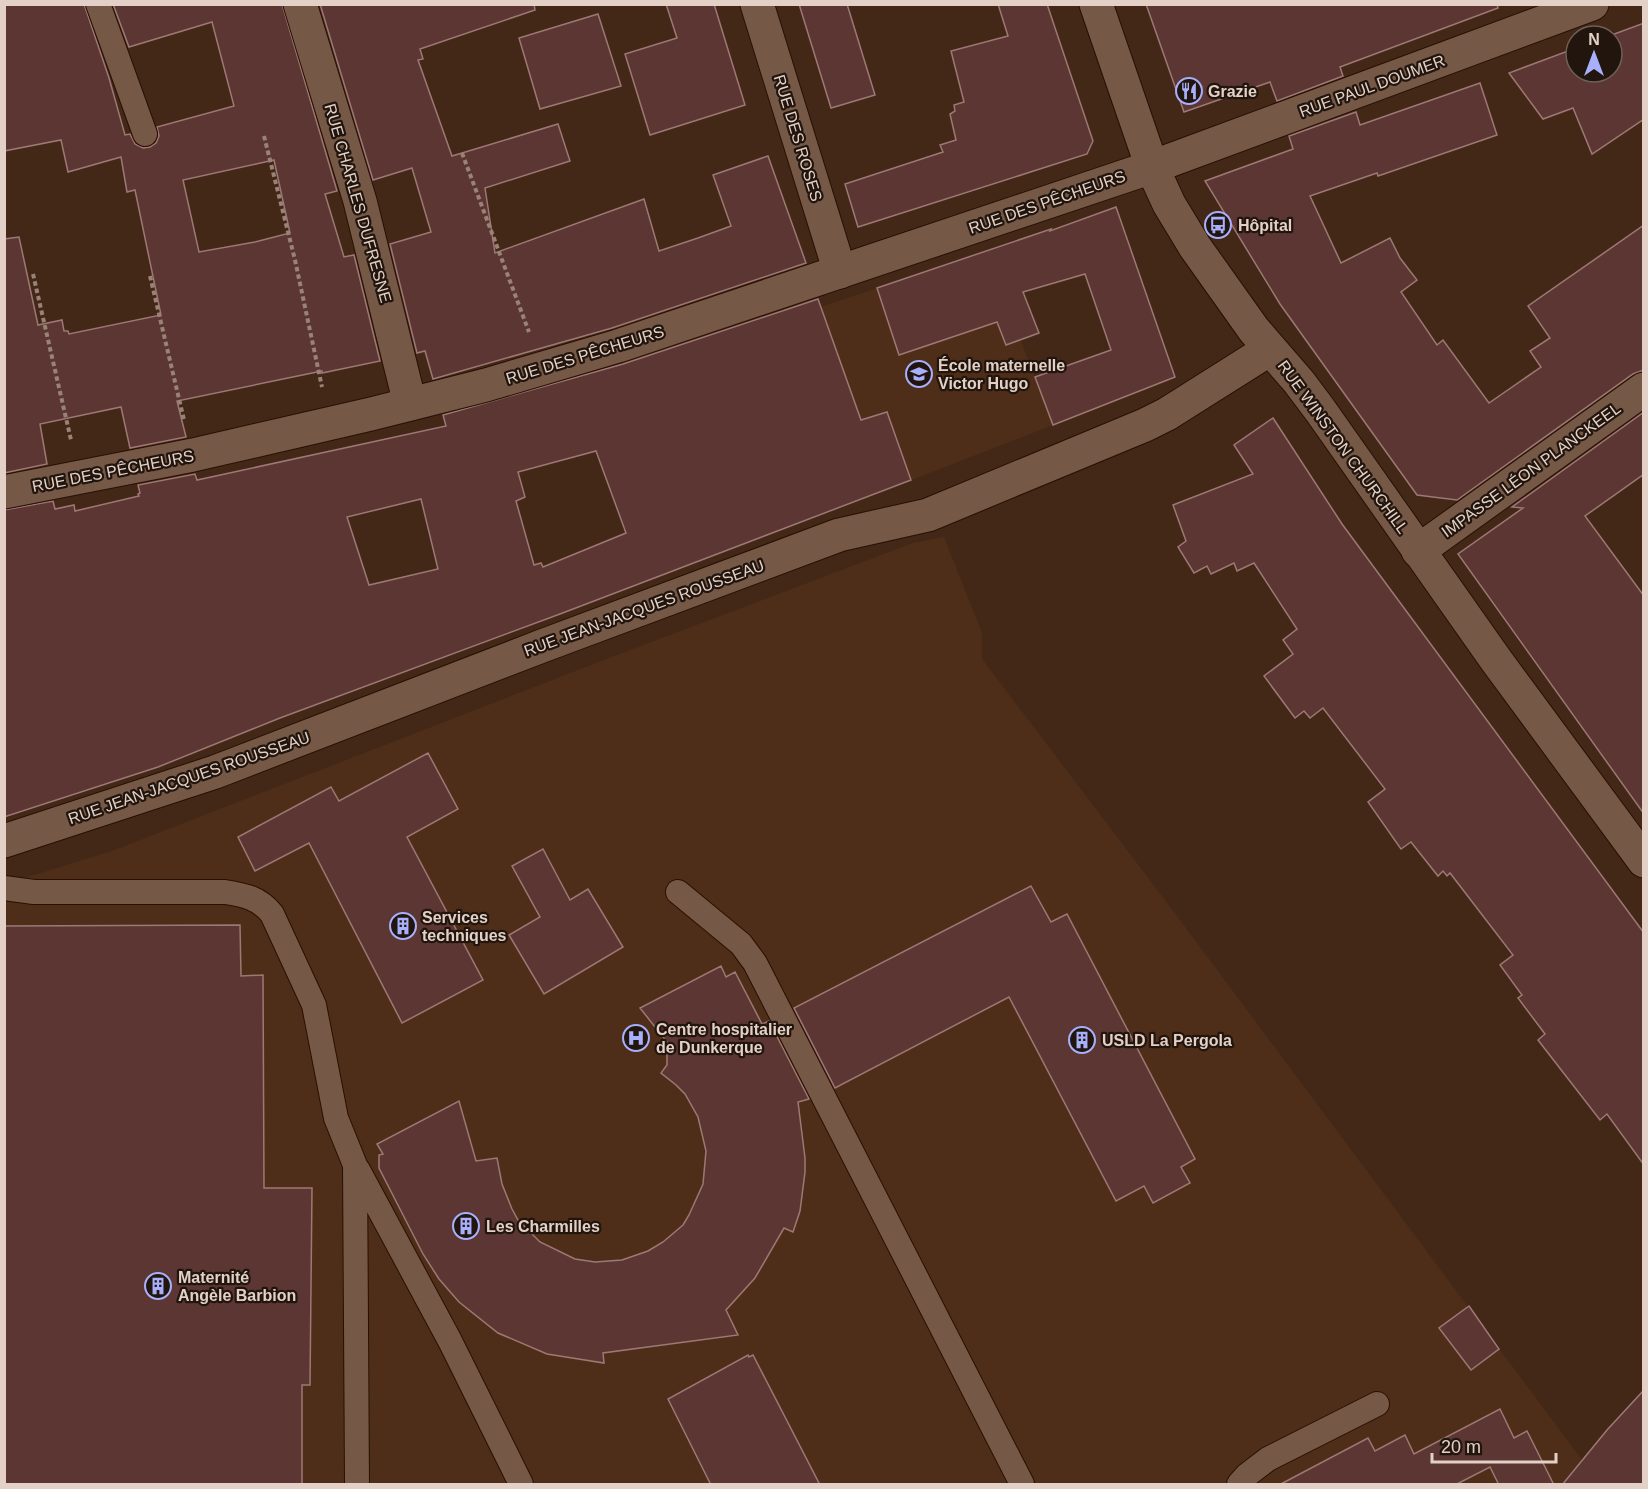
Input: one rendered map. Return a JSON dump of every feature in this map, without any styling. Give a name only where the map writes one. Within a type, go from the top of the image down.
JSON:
[{"type":"street","name":"RUE CHARLES DUFRESNE","points":[[300,4],[360,201],[410,404]]},
{"type":"street","name":"RUE DES ROSES","points":[[757,4],[840,272]]},
{"type":"street","name":"RUE WINSTON CHURCHILL","points":[[1096,4],[1152,167],[1169,204],[1195,246],[1254,330],[1320,410],[1418,551],[1644,861]]},
{"type":"street","name":"RUE PAUL DOUMER","points":[[1152,167],[1592,4]]},
{"type":"street","name":"RUE DES PÊCHEURS","points":[[4,492],[193,455],[410,404],[542,369],[618,346],[1152,167]]},
{"type":"street","name":"RUE JEAN-JACQUES ROUSSEAU","points":[[4,841],[215,772],[839,535],[928,514],[1156,420],[1270,349]]},
{"type":"street","name":"IMPASSE LÉON PLANCKEEL","points":[[1418,551],[1644,389]]},
{"type":"lane","points":[[98,4],[145,134]]},
{"type":"lane","points":[[4,888],[34,892],[225,892],[253,897],[264,904],[272,914],[314,1005],[336,1118],[355,1165],[450,1341],[521,1485]]},
{"type":"lane","points":[[678,892],[741,944],[755,963],[1022,1485]]},
{"type":"lane","points":[[355,1165],[357,1485]]},
{"type":"lane","points":[[1239,1485],[1247,1475],[1268,1459],[1377,1404]]},
{"type":"path","points":[[264,136],[295,260],[330,423]]},
{"type":"path","points":[[462,153],[542,369]]},
{"type":"path","points":[[33,274],[79,479]]},
{"type":"path","points":[[150,276],[193,455]]},
{"type":"shaded area","name":"École maternelle Victor Hugo","points":[[987,251],[1053,425],[868,497],[836,421],[785,319]]},
{"type":"shaded area","name":"Centre hospitalier de Dunkerque","points":[[944,537],[982,633],[982,659],[1168,904],[1600,1484],[5,1484],[5,884],[112,851],[913,543]]},
{"type":"building","points":[[4,4],[84,4],[125,135],[130,134],[135,144],[143,148],[156,143],[159,136],[157,127],[234,106],[212,22],[129,47],[113,4],[282,4],[337,191],[325,194],[344,257],[354,255],[380,361],[177,401],[186,437],[130,448],[121,407],[40,424],[47,464],[4,473],[4,239],[19,237],[38,325],[62,320],[64,331],[68,331],[69,334],[161,315],[135,190],[127,192],[121,157],[68,172],[61,140],[4,151]],"holes":[[[274,160],[290,233],[199,252],[183,180]]]},
{"type":"building","points":[[320,4],[534,4],[535,10],[420,49],[423,59],[418,60],[452,156],[558,124],[570,161],[485,188],[495,253],[644,199],[659,251],[698,238],[731,226],[713,175],[768,156],[806,263],[612,328],[433,379],[425,351],[417,353],[390,244],[431,232],[412,168],[373,180]]},
{"type":"building","points":[[666,4],[714,4],[745,105],[650,135],[625,54],[677,38]]},
{"type":"building","points":[[799,4],[847,4],[875,95],[831,108]]},
{"type":"building","points":[[998,4],[1047,4],[1093,141],[1087,154],[858,227],[845,184],[943,152],[940,145],[956,140],[950,114],[955,111],[954,105],[964,102],[951,51],[1008,36]]},
{"type":"building","points":[[1146,4],[1497,4],[1498,8],[1340,67],[1343,76],[1277,101],[1270,82],[1184,112]]},
{"type":"building","points":[[598,14],[621,86],[540,109],[519,38]]},
{"type":"building","points":[[1644,23],[1644,119],[1592,154],[1573,108],[1543,119],[1509,73],[1564,52],[1564,84],[1624,84],[1624,30]]},
{"type":"building","points":[[1480,83],[1497,135],[1378,176],[1377,173],[1310,196],[1341,263],[1390,238],[1400,258],[1417,280],[1401,292],[1437,345],[1443,340],[1489,403],[1541,367],[1530,351],[1550,338],[1528,306],[1644,225],[1644,370],[1633,374],[1457,500],[1417,495],[1280,304],[1205,181],[1293,149],[1289,136],[1356,112],[1360,125]]},
{"type":"building","points":[[1116,207],[1175,377],[1053,425],[1035,377],[1111,350],[1085,274],[1023,292],[1039,333],[1006,345],[997,322],[899,355],[877,288]]},
{"type":"building","points":[[818,299],[861,420],[887,412],[911,480],[280,718],[158,767],[4,817],[4,510],[53,501],[55,509],[74,505],[75,511],[139,496],[138,485],[195,474],[197,480],[446,426],[443,415],[623,364]],"holes":[[[596,451],[626,533],[543,567],[541,563],[534,565],[516,501],[525,497],[518,472]],[[421,499],[438,569],[369,585],[347,517]]]},
{"type":"building","points":[[1644,412],[1644,474],[1585,516],[1644,596],[1644,814],[1458,554],[1523,508],[1512,507]]},
{"type":"building","points":[[1273,418],[1342,524],[1644,933],[1644,1165],[1607,1114],[1600,1120],[1538,1040],[1545,1034],[1518,998],[1522,995],[1500,965],[1513,955],[1450,873],[1447,876],[1443,871],[1438,876],[1411,842],[1401,849],[1368,802],[1385,789],[1323,708],[1310,718],[1304,711],[1295,718],[1264,676],[1293,654],[1283,640],[1297,629],[1254,563],[1237,571],[1234,563],[1211,574],[1207,566],[1194,573],[1178,547],[1186,541],[1173,505],[1253,474],[1234,445]]},
{"type":"building","name":"Services techniques","points":[[428,753],[458,809],[407,837],[483,980],[402,1023],[309,843],[255,871],[238,837],[331,787],[339,801]]},
{"type":"building","points":[[543,849],[570,900],[588,889],[623,947],[544,994],[509,935],[540,917],[512,866]]},
{"type":"building","name":"USLD La Pergola","points":[[1031,886],[1051,922],[1067,914],[1195,1159],[1181,1167],[1190,1183],[1153,1203],[1144,1186],[1116,1201],[1009,997],[835,1088],[794,1008]]},
{"type":"building","points":[[240,925],[241,976],[263,975],[264,1188],[312,1188],[310,1385],[302,1385],[302,1485],[4,1485],[4,926]]},
{"type":"building","name":"Les Charmilles","points":[[721,966],[726,977],[735,972],[762,1024],[769,1021],[809,1099],[798,1102],[805,1158],[800,1211],[793,1232],[784,1228],[755,1278],[726,1310],[738,1335],[603,1353],[604,1363],[547,1354],[498,1333],[459,1302],[439,1279],[423,1254],[379,1168],[379,1155],[383,1154],[377,1144],[459,1101],[476,1161],[497,1158],[502,1184],[512,1209],[518,1220],[540,1242],[575,1259],[595,1262],[622,1260],[648,1251],[683,1225],[689,1215],[703,1184],[706,1151],[698,1117],[685,1094],[661,1073],[667,1065],[667,1042],[640,1008]]},
{"type":"building","points":[[1469,1306],[1499,1349],[1471,1370],[1439,1328]]},
{"type":"building","points":[[748,1355],[749,1357],[753,1355],[820,1485],[711,1485],[668,1399]]},
{"type":"building","points":[[1644,1390],[1644,1485],[1562,1485],[1607,1430]]},
{"type":"building","points":[[1500,1409],[1514,1438],[1527,1431],[1554,1485],[1499,1485],[1490,1467],[1455,1485],[1279,1485],[1368,1438],[1375,1451],[1405,1435],[1414,1454]]},
{"type":"place","name":"Grazie","points":[[1189,91]]},
{"type":"place","name":"Hôpital","points":[[1218,225]]},
{"type":"place","name":"École maternelle Victor Hugo","points":[[919,374]]},
{"type":"place","name":"Services techniques","points":[[403,926]]},
{"type":"place","name":"Centre hospitalier de Dunkerque","points":[[636,1038]]},
{"type":"place","name":"USLD La Pergola","points":[[1082,1040]]},
{"type":"place","name":"Les Charmilles","points":[[466,1226]]},
{"type":"place","name":"Maternité Angèle Barbion","points":[[158,1286]]}]
